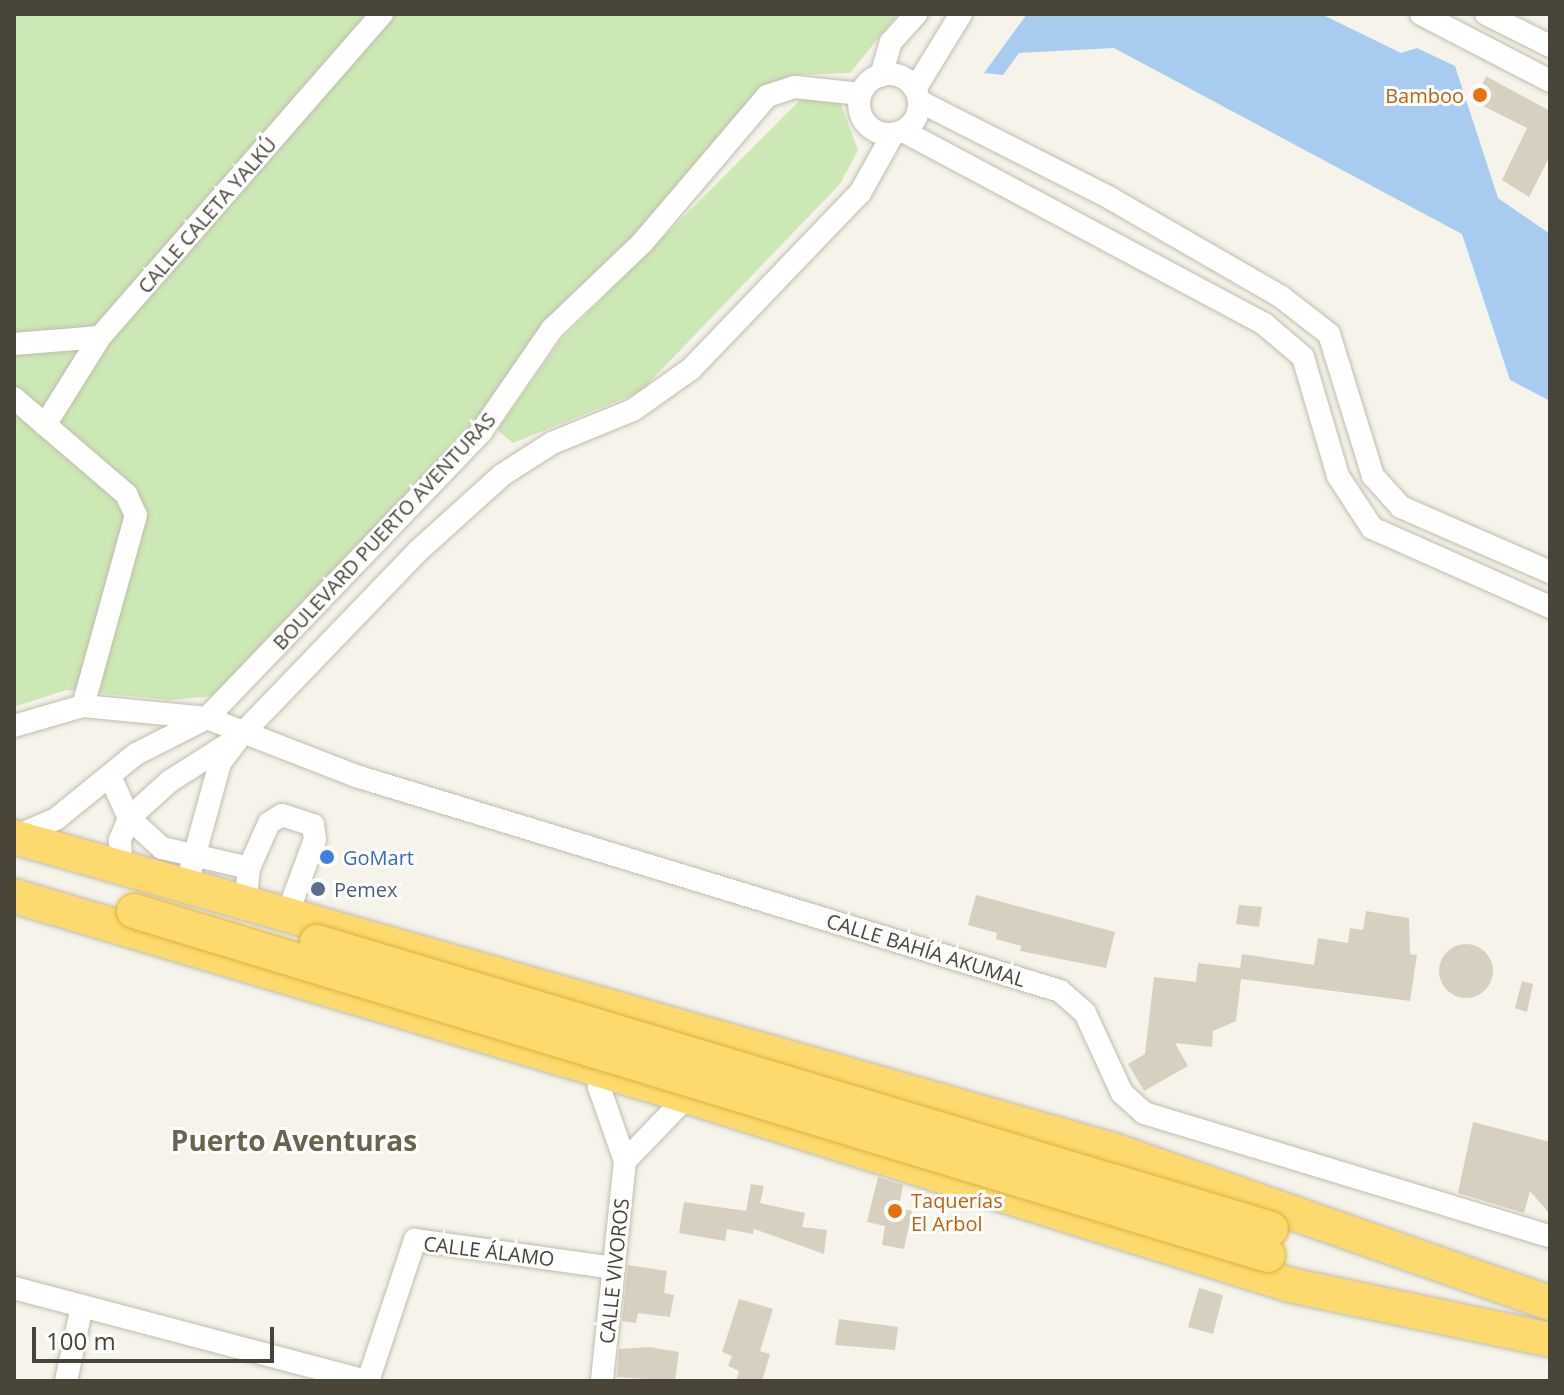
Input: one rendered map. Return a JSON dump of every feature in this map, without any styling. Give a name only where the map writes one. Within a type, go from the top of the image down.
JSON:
[{"type":"highway","points":[[14,837],[131,890]]},
{"type":"highway","points":[[14,849],[131,890],[1269,1242],[1550,1338]]},
{"type":"highway","points":[[14,876],[131,890],[189,874],[245,906],[1113,1150],[1550,1304]]},
{"type":"highway","points":[[14,896],[680,1094],[1290,1285],[1550,1338]]},
{"type":"highway","points":[[1269,1242],[1550,1304]]},
{"type":"street","name":"CALLE CALETA YALKÚ","points":[[45,425],[100,337],[382,14]]},
{"type":"street","points":[[916,14],[891,42],[881,76],[861,94],[866,123],[898,132],[1155,263],[1263,323],[1303,357],[1338,476],[1372,528],[1550,607]]},
{"type":"street","points":[[898,132],[916,118],[917,95],[961,14]]},
{"type":"street","points":[[1421,14],[1550,81]]},
{"type":"street","points":[[1486,14],[1524,22],[1550,46]]},
{"type":"street","points":[[881,76],[900,76],[917,95],[1170,232],[1280,296],[1329,334],[1373,476],[1401,507],[1550,572]]},
{"type":"street","name":"BOULEVARD PUERTO AVENTURAS","points":[[14,837],[56,819],[136,754],[207,718],[481,432],[552,329],[642,243],[767,96],[795,87],[861,94]]},
{"type":"street","name":"BOULEVARD PUERTO AVENTURAS","points":[[189,874],[220,763],[243,733],[418,551],[502,475],[552,443],[633,410],[691,369],[860,193],[898,132]]},
{"type":"street","points":[[1155,263],[1170,232]]},
{"type":"street","points":[[14,344],[100,337]]},
{"type":"street","points":[[14,398],[126,494],[136,515],[83,706],[14,726]]},
{"type":"street","name":"CALLE BAHÍA AKUMAL","points":[[83,706],[207,718],[356,776],[1060,991],[1085,1013],[1122,1093],[1144,1113],[1550,1236]]},
{"type":"street","name":"BOULEVARD PUERTO AVENTURAS","points":[[129,818],[170,781],[243,733]]},
{"type":"street","points":[[110,776],[129,818],[189,874],[249,868]]},
{"type":"street","points":[[245,906],[249,868],[269,823],[282,815],[313,825],[315,839],[286,918]]},
{"type":"street","points":[[129,818],[120,840],[131,890]]},
{"type":"street","points":[[623,1011],[601,1041],[597,1070],[625,1161],[667,1119],[680,1094],[686,1068],[680,1028]]},
{"type":"street","name":"CALLE VIVOROS","points":[[602,1381],[625,1161]]},
{"type":"street","name":"CALLE ÁLAMO","points":[[367,1381],[415,1240],[613,1268]]},
{"type":"street","points":[[14,1288],[367,1381]]},
{"type":"street","points":[[66,1381],[82,1306]]},
{"type":"green space","points":[[14,14],[898,14],[850,73],[795,75],[764,85],[436,473],[216,696],[171,700],[66,690],[14,707]]},
{"type":"green space","points":[[839,99],[858,150],[840,184],[640,392],[513,443],[497,430],[560,341],[800,100]]},
{"type":"water","points":[[1027,14],[1321,14],[1401,53],[1417,48],[1455,66],[1498,198],[1550,234],[1550,401],[1510,380],[1462,234],[1114,48],[1019,53],[1003,75],[984,73]]},
{"type":"building","points":[[1486,76],[1550,111],[1550,156],[1529,197],[1502,180],[1527,128],[1475,102]]},
{"type":"building","points":[[976,895],[1115,932],[1106,968],[1020,951],[1021,946],[996,939],[997,933],[968,925]]},
{"type":"building","points":[[1239,905],[1262,907],[1259,927],[1236,924]]},
{"type":"building","points":[[1366,911],[1409,918],[1410,954],[1417,955],[1410,1001],[1241,979],[1236,1021],[1213,1031],[1212,1047],[1175,1043],[1188,1066],[1144,1091],[1128,1064],[1145,1054],[1154,977],[1196,982],[1198,963],[1240,968],[1242,954],[1314,965],[1318,938],[1348,943],[1350,928],[1363,930]]},
{"type":"building","points":[[1466,944],[1485,952],[1493,971],[1485,990],[1466,998],[1447,990],[1439,971],[1447,952]]},
{"type":"building","points":[[1522,981],[1533,984],[1527,1012],[1515,1008]]},
{"type":"building","points":[[1473,1122],[1550,1142],[1550,1214],[1530,1191],[1524,1213],[1458,1193]]},
{"type":"building","points":[[878,1177],[903,1185],[899,1208],[912,1211],[904,1249],[882,1245],[885,1226],[867,1222]]},
{"type":"building","points":[[751,1184],[764,1186],[760,1203],[805,1213],[802,1227],[827,1230],[824,1254],[754,1229],[753,1234],[727,1229],[725,1241],[679,1233],[684,1202],[746,1211]]},
{"type":"building","points":[[628,1265],[667,1271],[664,1293],[674,1295],[670,1317],[638,1313],[636,1323],[622,1321]]},
{"type":"building","points":[[1199,1288],[1223,1295],[1213,1334],[1188,1327]]},
{"type":"building","points":[[739,1299],[773,1309],[760,1351],[770,1354],[762,1381],[736,1381],[739,1371],[728,1366],[732,1356],[722,1352]]},
{"type":"building","points":[[839,1319],[898,1327],[895,1350],[835,1345]]},
{"type":"building","points":[[649,1347],[679,1352],[675,1381],[617,1377],[619,1349]]},
{"type":"place","name":"Bamboo","points":[[1480,95]]},
{"type":"place","name":"GoMart","points":[[327,857]]},
{"type":"place","name":"Pemex","points":[[318,889]]},
{"type":"place","name":"Taquerías El Arbol","points":[[895,1211]]},
{"type":"district","name":"Puerto Aventuras","points":[[294,1140]]}]
